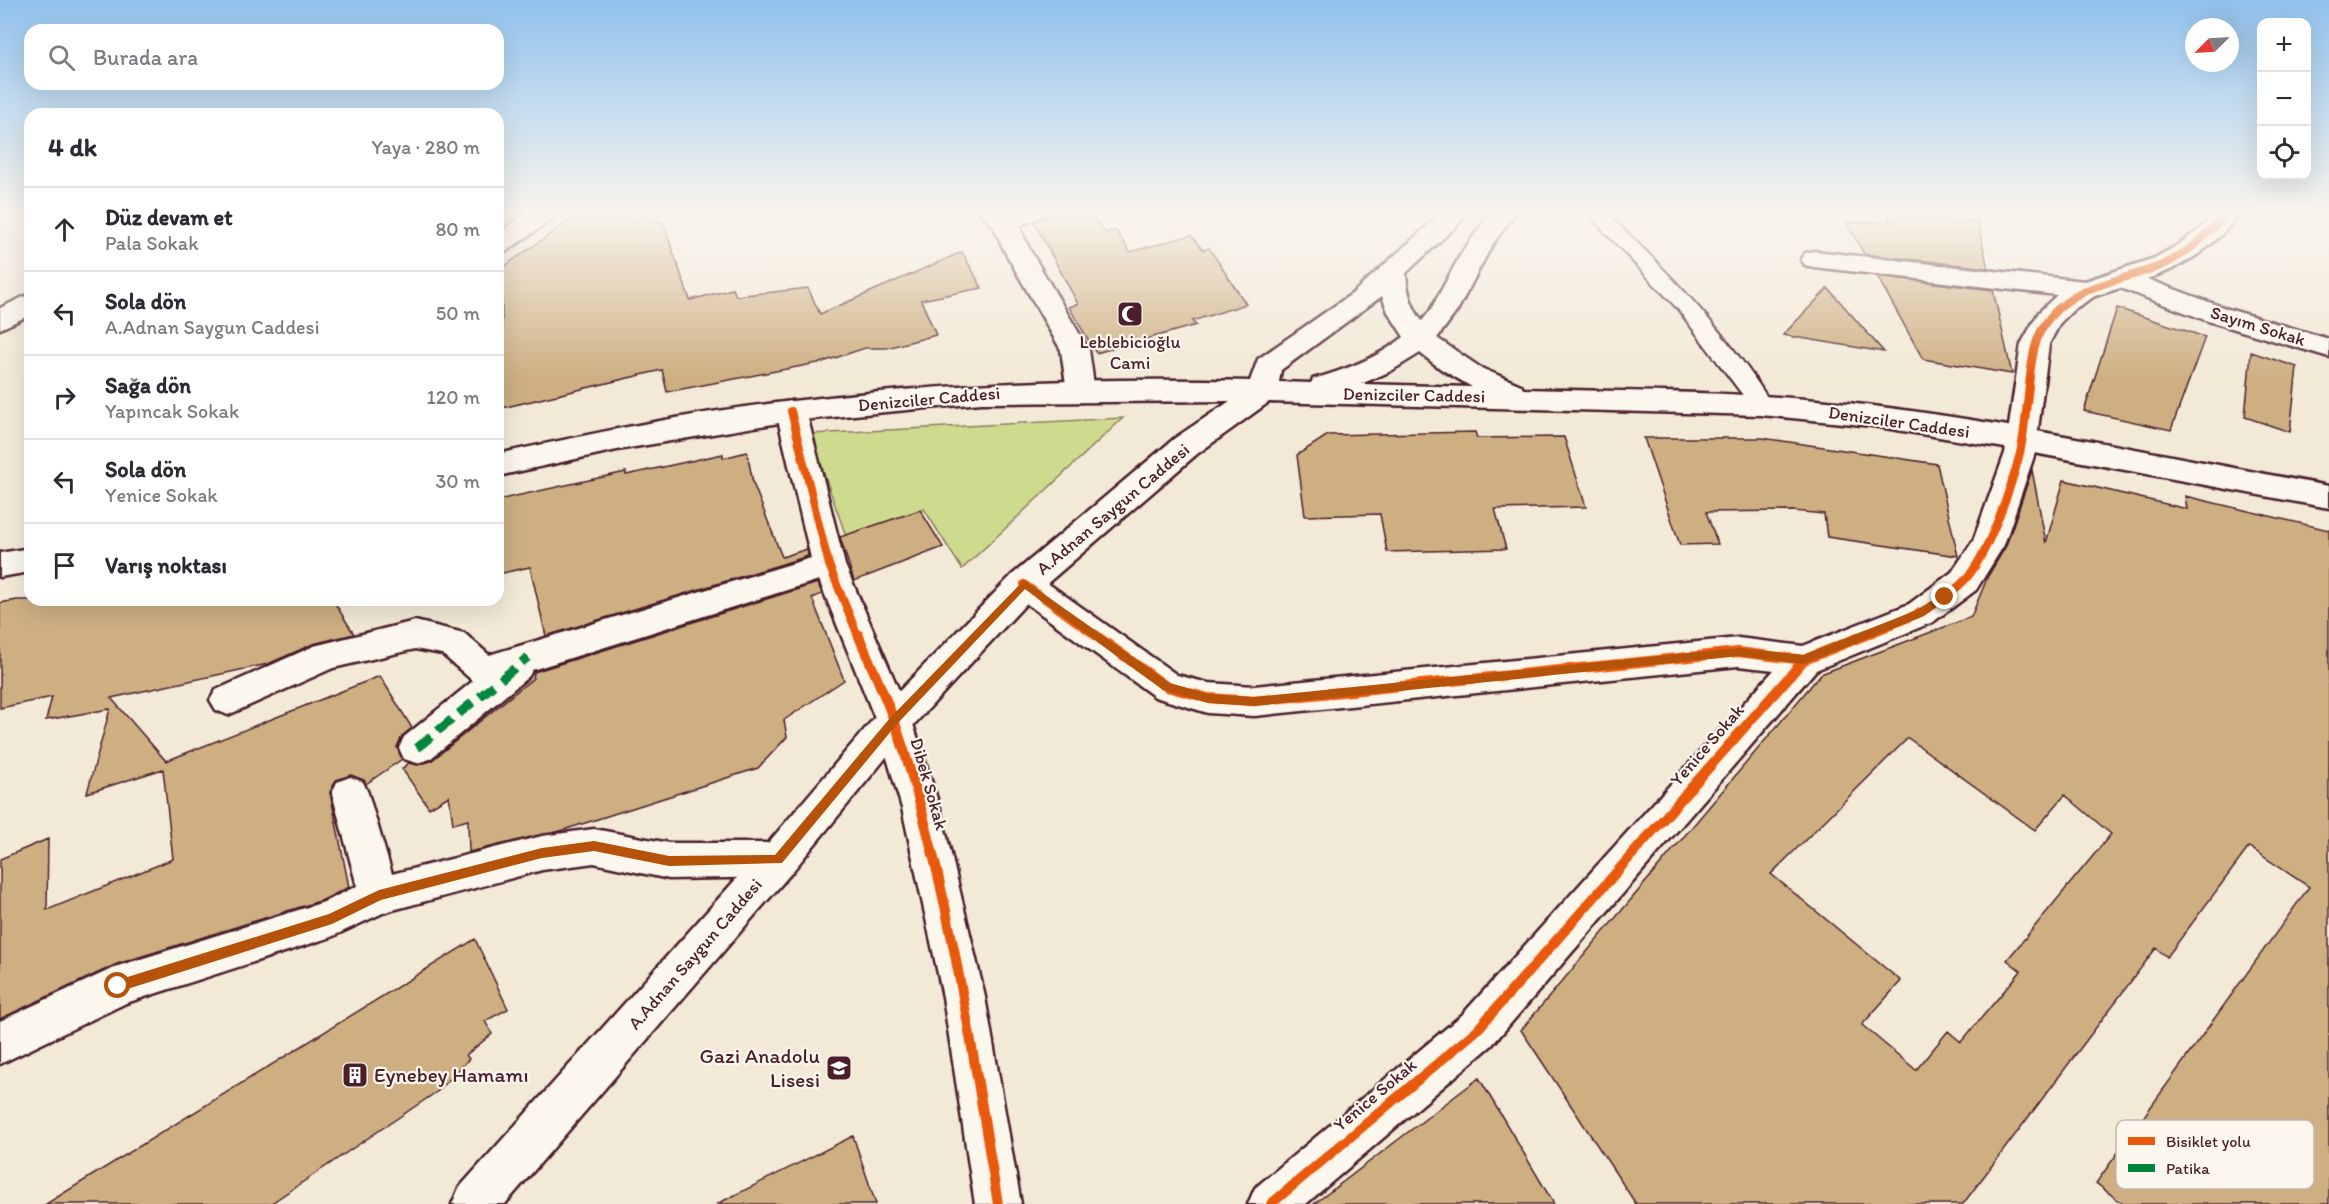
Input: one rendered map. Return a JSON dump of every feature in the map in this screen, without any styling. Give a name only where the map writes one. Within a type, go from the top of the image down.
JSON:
[{"type":"street","points":[[1028,268],[1075,350],[1080,392]]},
{"type":"street","points":[[1397,268],[1362,298],[1268,366],[1262,392],[1319,387],[1348,380],[1381,363],[1432,328],[1465,268]]},
{"type":"street","points":[[1895,268],[2086,290],[2151,268]]},
{"type":"street","points":[[1393,272],[1391,287],[1396,304],[1411,327],[1421,337],[1447,360],[1482,380],[1506,391],[1530,398]]},
{"type":"street","name":"Sayım Sokak","points":[[2120,278],[2218,315],[2329,348]]},
{"type":"street","name":"Yenice Sokak","points":[[1271,1204],[1477,1030],[1804,660],[1921,613],[1964,581],[1988,545],[2023,440],[2036,344],[2049,318],[2064,303],[2086,290]]},
{"type":"street","points":[[0,320],[24,306]]},
{"type":"street","name":"Denizciler Caddesi","points":[[504,464],[617,439],[791,411],[981,393],[1262,392],[1761,405],[1873,416],[2023,440],[2329,497]]},
{"type":"street","name":"A.Adnan Saygun Caddesi","points":[[475,1204],[778,860],[894,721],[1024,584],[1186,446],[1262,392]]},
{"type":"street","name":"Dibek Sokak","points":[[791,411],[829,565],[894,721],[921,808],[961,985],[997,1191]]},
{"type":"street","points":[[0,565],[24,561]]},
{"type":"street","points":[[228,700],[326,656],[415,635],[452,644],[483,671],[829,565]]},
{"type":"street","points":[[1024,584],[1167,687],[1208,698],[1254,701],[1738,652],[1804,660]]},
{"type":"street","points":[[417,748],[528,657]]},
{"type":"street","points":[[350,793],[379,895]]},
{"type":"street","points":[[0,1043],[118,986],[332,918],[379,895],[542,853],[594,846],[669,861],[778,860]]},
{"type":"lane","points":[[1653,268],[1694,314],[1761,405]]},
{"type":"green space","points":[[1123,418],[962,569],[924,509],[846,536],[810,434]]},
{"type":"building","points":[[504,268],[679,268],[690,300],[733,289],[736,296],[808,288],[820,314],[925,268],[971,268],[982,288],[921,300],[936,335],[887,348],[865,348],[823,362],[667,392],[662,370],[504,408]]},
{"type":"building","points":[[1059,268],[1222,268],[1246,304],[1192,321],[1196,325],[1096,353],[1069,307],[1078,304]]},
{"type":"building","points":[[1877,276],[1993,290],[2012,374],[1923,359]]},
{"type":"building","points":[[1828,288],[1884,352],[1783,335]]},
{"type":"building","points":[[2117,308],[2205,337],[2171,430],[2084,411]]},
{"type":"building","points":[[2251,352],[2297,367],[2290,432],[2245,417]]},
{"type":"building","points":[[1475,432],[1477,438],[1564,437],[1586,507],[1495,509],[1506,549],[1387,552],[1380,514],[1305,516],[1297,455],[1328,435]]},
{"type":"building","points":[[1644,438],[1762,438],[1937,464],[1958,556],[1827,537],[1824,514],[1793,511],[1706,512],[1718,544],[1680,545]]},
{"type":"building","points":[[747,452],[753,483],[782,557],[807,549],[808,556],[546,636],[530,567],[504,573],[504,499],[723,454],[723,458]]},
{"type":"building","points":[[2032,470],[2046,543],[2064,480],[2187,509],[2185,496],[2329,530],[2329,1204],[2123,1204],[2096,1183],[2116,1155],[2116,1189],[2314,1189],[2314,1120],[2141,1120],[2309,887],[2249,847],[2167,957],[2156,948],[1963,1204],[1636,1204],[1521,1030],[1821,674],[1971,617],[1988,576],[2006,546]],"holes":[[[1908,738],[2035,830],[2065,795],[2111,834],[2007,960],[2021,971],[1961,1042],[1948,1031],[1916,1070],[1862,1025],[1901,981],[1771,874]]]},
{"type":"building","points":[[920,510],[943,547],[854,581],[840,537]]},
{"type":"building","points":[[818,583],[822,594],[812,598],[844,680],[784,720],[787,737],[758,768],[557,832],[469,852],[468,820],[453,824],[449,796],[429,808],[402,769],[409,763],[418,765],[431,761],[533,678],[534,672]]},
{"type":"building","points":[[24,600],[24,606],[337,606],[354,634],[313,644],[268,664],[111,698],[166,761],[380,676],[412,728],[402,736],[397,747],[402,759],[366,784],[364,780],[351,775],[336,780],[330,792],[349,887],[323,900],[117,964],[0,1019],[0,859],[48,839],[47,910],[173,859],[163,769],[87,793],[110,709],[46,720],[52,697],[0,708],[0,603]]},
{"type":"building","name":"Eynebey Hamamı","points":[[475,939],[508,1009],[485,1021],[492,1034],[466,1055],[469,1059],[438,1091],[270,1204],[46,1204]]},
{"type":"building","points":[[1479,1078],[1554,1204],[1314,1204]]},
{"type":"building","points":[[853,1136],[876,1204],[717,1204]]},
{"type":"marked path","points":[[417,748],[528,657]]},
{"type":"cycle path","points":[[1271,1204],[1477,1030],[1804,660],[1921,613],[1964,581],[1988,545],[2020,453],[2035,344],[2049,318],[2064,303],[2086,290],[2151,268]]},
{"type":"cycle path","points":[[791,411],[829,565],[894,721],[921,808],[964,997],[998,1204]]},
{"type":"cycle path","points":[[1024,584],[1167,687],[1208,698],[1254,701],[1738,652],[1804,660]]},
{"type":"place","name":"Leblebicioğlu Cami","points":[[1130,314]]},
{"type":"place","name":"Gazi Anadolu Lisesi","points":[[839,1068]]},
{"type":"place","name":"Eynebey Hamamı","points":[[355,1075]]},
{"type":"route","points":[[118,986],[332,918],[379,895],[542,853],[594,846],[669,861],[778,860],[894,721],[1024,584],[1167,687],[1208,698],[1254,701],[1738,652],[1804,660],[1921,613],[1945,597]]}]
